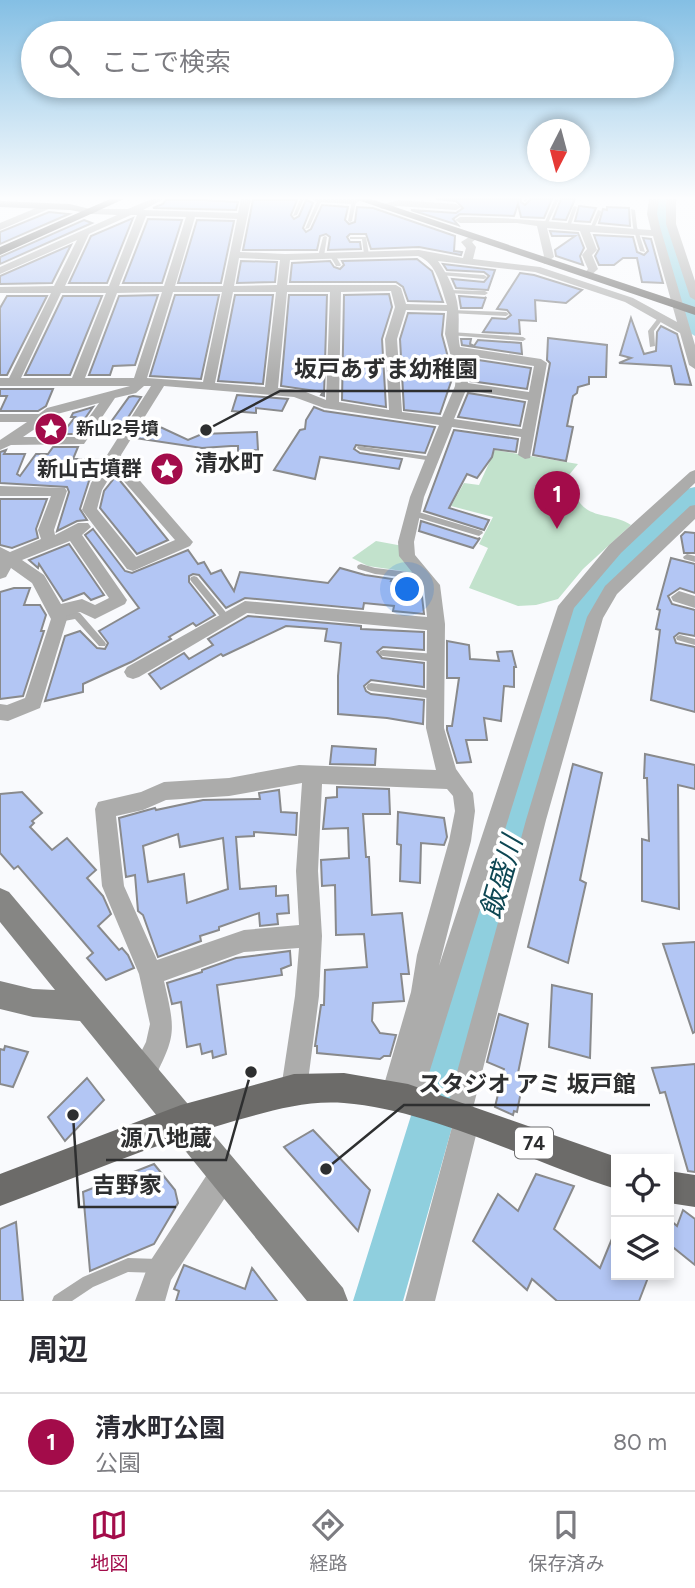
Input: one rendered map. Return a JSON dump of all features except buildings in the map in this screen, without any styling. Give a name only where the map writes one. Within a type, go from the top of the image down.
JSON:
[{"type":"main road","points":[[541,260],[695,311]]},
{"type":"main road","name":"74","points":[[0,1189],[181,1121],[294,1089],[344,1088],[406,1099],[611,1171]]},
{"type":"main road","points":[[674,1188],[695,1191]]},
{"type":"street","points":[[0,271],[25,260]]},
{"type":"street","points":[[72,260],[6,382],[160,382],[296,393],[332,405],[528,434]]},
{"type":"street","points":[[77,382],[124,260]]},
{"type":"street","points":[[5,443],[52,411],[132,390],[141,382],[178,260]]},
{"type":"street","points":[[208,386],[232,260]]},
{"type":"street","points":[[271,392],[285,260]]},
{"type":"street","points":[[406,1099],[465,811],[463,793],[447,773],[435,728],[436,624],[432,585],[407,556],[406,542],[412,513],[461,386],[462,376],[454,342],[450,304],[442,274],[432,260]]},
{"type":"street","points":[[464,260],[536,269],[629,300],[685,331]]},
{"type":"street","points":[[588,275],[593,269],[589,260]]},
{"type":"street","points":[[664,260],[695,365]]},
{"type":"street","points":[[683,260],[695,297]]},
{"type":"street","points":[[332,405],[336,288]]},
{"type":"street","points":[[1,292],[57,289],[396,288],[401,307],[391,339],[396,415]]},
{"type":"street","points":[[401,307],[450,304]]},
{"type":"street","points":[[454,342],[541,363],[525,455]]},
{"type":"street","points":[[89,510],[133,565],[185,542],[129,480],[115,461],[114,455],[160,382]]},
{"type":"street","points":[[461,386],[535,397]]},
{"type":"street","points":[[5,443],[79,441],[110,396]]},
{"type":"street","points":[[0,418],[39,418]]},
{"type":"street","points":[[3,562],[73,534],[87,523],[89,503],[104,472],[115,461]]},
{"type":"street","points":[[406,1099],[566,606],[615,550],[695,475]]},
{"type":"street","points":[[0,491],[60,492],[46,530],[50,542]]},
{"type":"street","points":[[420,1301],[459,1116],[536,820],[595,617],[611,590],[695,510]]},
{"type":"street","points":[[657,513],[678,524]]},
{"type":"street","points":[[58,615],[82,605],[95,613],[119,600],[73,534]]},
{"type":"street","points":[[0,712],[8,713],[33,703],[58,615],[38,579],[18,564],[3,562]]},
{"type":"street","points":[[133,672],[245,607],[436,624]]},
{"type":"street","points":[[143,1074],[158,1045],[162,1024],[151,974],[113,886],[105,809],[143,801],[164,791],[229,787],[313,774],[452,780]]},
{"type":"street","points":[[294,1089],[307,996],[311,936],[307,871],[313,774]]},
{"type":"street","points":[[0,901],[330,1301]]},
{"type":"street","points":[[151,974],[244,941],[311,936]]},
{"type":"street","points":[[0,995],[33,1003],[87,1007]]},
{"type":"street","points":[[150,1301],[163,1266],[224,1174]]},
{"type":"lane","points":[[442,274],[484,277]]},
{"type":"lane","points":[[450,304],[485,293]]},
{"type":"lane","points":[[450,304],[506,314]]},
{"type":"lane","points":[[652,346],[651,331],[660,318]]},
{"type":"lane","points":[[454,342],[523,338]]},
{"type":"lane","points":[[360,448],[433,459]]},
{"type":"lane","points":[[412,513],[479,533]]},
{"type":"lane","points":[[361,567],[426,578]]},
{"type":"lane","points":[[194,579],[226,618]]},
{"type":"lane","points":[[58,615],[77,615],[103,644]]},
{"type":"lane","points":[[680,638],[695,642]]},
{"type":"lane","points":[[383,653],[436,658]]},
{"type":"lane","points":[[371,687],[435,695]]},
{"type":"lane","points":[[59,1301],[88,1282],[128,1265],[163,1266]]},
{"type":"green space","points":[[495,450],[578,464],[564,481],[565,488],[574,491],[578,501],[591,512],[631,525],[583,569],[558,599],[536,605],[518,606],[469,588],[488,548],[479,544],[493,517],[451,506],[464,483],[479,485]]},
{"type":"green space","points":[[376,541],[403,546],[416,573],[368,566],[352,558]]},
{"type":"waterway","name":"飯盛川","points":[[674,260],[695,330]]},
{"type":"waterway","name":"飯盛川","points":[[378,1301],[553,713],[566,654],[579,612],[596,583],[609,569],[695,495]]},
{"type":"place","name":"新山2号墳","points":[[51,429]]},
{"type":"place","name":"坂戸あずま幼稚園","points":[[206,430]]},
{"type":"place","name":"新山古墳群","points":[[167,469]]},
{"type":"place","name":"清水町公園","points":[[557,529]]},
{"type":"place","name":"源八地蔵","points":[[251,1072]]},
{"type":"place","name":"吉野家","points":[[73,1115]]},
{"type":"place","name":"スタジオ アミ 坂戸館","points":[[326,1169]]},
{"type":"district","name":"清水町","points":[[229,463]]}]
